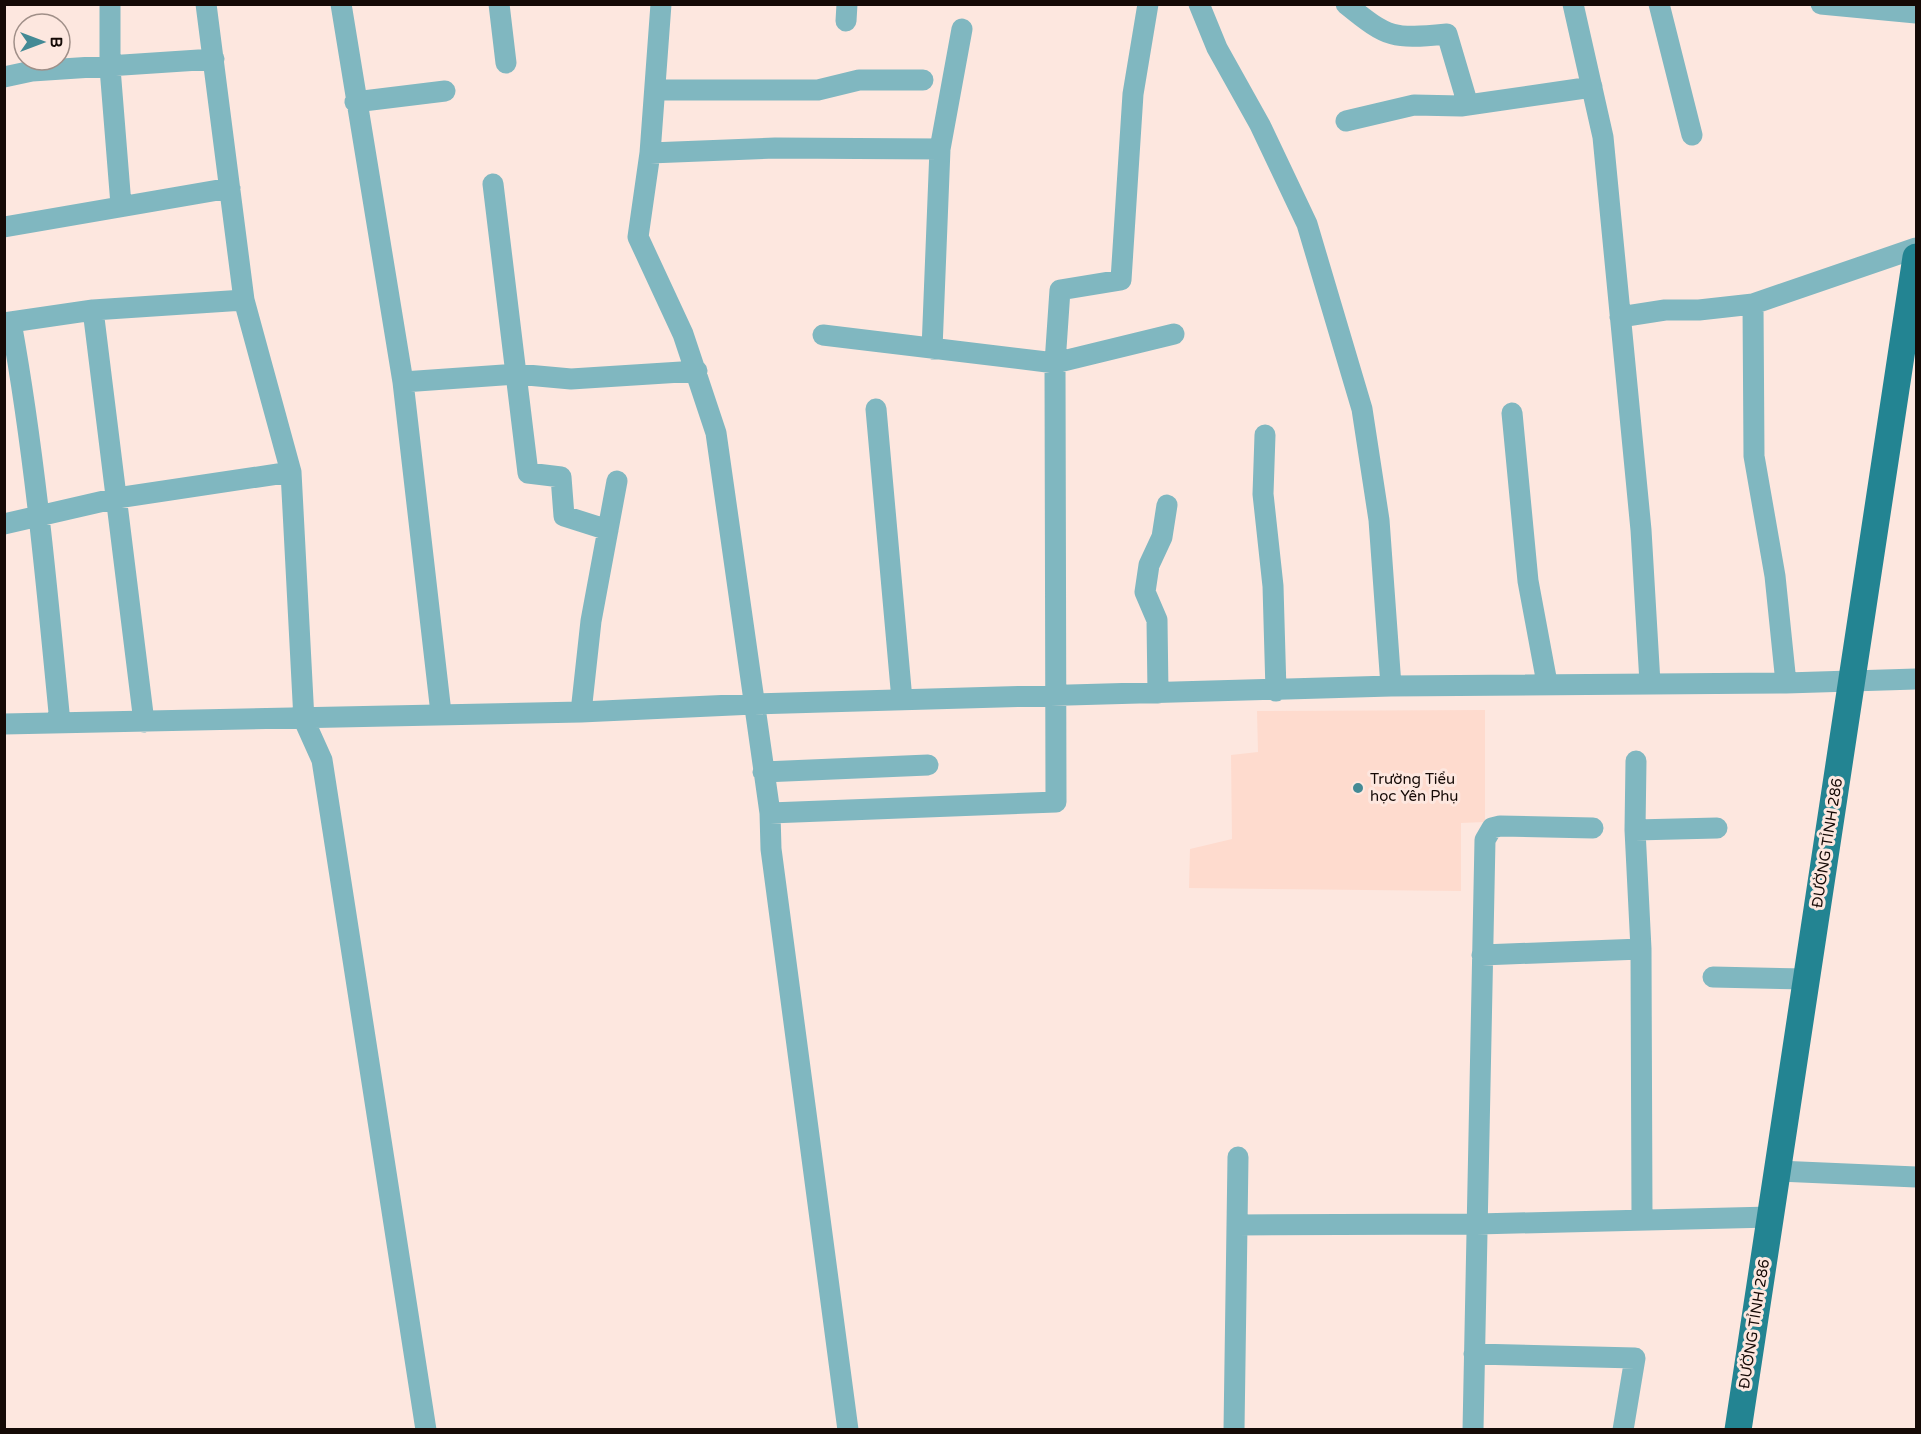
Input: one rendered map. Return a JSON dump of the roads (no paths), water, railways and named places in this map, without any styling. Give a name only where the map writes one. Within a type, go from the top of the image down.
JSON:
[{"type":"main road","name":"ĐƯỜNG TỈNH 286","points":[[1738,1430],[1917,257]]},
{"type":"street","points":[[110,4],[110,68],[121,205]]},
{"type":"street","points":[[206,4],[244,300],[291,472],[304,720],[322,760],[426,1430]]},
{"type":"street","points":[[341,4],[355,102],[403,382],[441,713]]},
{"type":"street","points":[[499,4],[506,63]]},
{"type":"street","points":[[661,4],[650,153],[638,237],[697,371],[716,434],[770,813],[771,849],[849,1430]]},
{"type":"street","points":[[770,813],[1056,802],[1055,363],[1060,290],[1121,280],[1133,94],[1148,4]]},
{"type":"street","points":[[1199,4],[1217,48],[1260,125],[1307,224],[1362,409],[1378,520],[1391,686]]},
{"type":"street","points":[[1347,4],[1372,26],[1400,38],[1447,34],[1468,105]]},
{"type":"street","points":[[1573,4],[1603,137],[1641,530],[1650,682]]},
{"type":"street","points":[[1659,4],[1692,135]]},
{"type":"street","points":[[1821,4],[1917,13]]},
{"type":"street","points":[[932,349],[940,149],[962,29]]},
{"type":"street","points":[[4,77],[32,71],[110,68],[214,58]]},
{"type":"street","points":[[654,90],[818,90],[859,80],[923,80]]},
{"type":"street","points":[[1346,121],[1414,105],[1468,105],[1592,87]]},
{"type":"street","points":[[355,102],[446,91]]},
{"type":"street","points":[[650,153],[774,148],[940,149]]},
{"type":"street","points":[[493,184],[528,473],[561,477],[564,516],[608,530]]},
{"type":"street","points":[[4,227],[230,188]]},
{"type":"street","points":[[1620,317],[1665,310],[1699,310],[1752,304],[1917,248]]},
{"type":"street","points":[[60,723],[27,410],[8,322],[93,310],[244,300]]},
{"type":"street","points":[[1752,304],[1754,456],[1775,576],[1786,683]]},
{"type":"street","points":[[93,310],[144,722]]},
{"type":"street","points":[[824,335],[1055,363],[1174,334]]},
{"type":"street","points":[[403,382],[516,374],[571,378],[697,371]]},
{"type":"street","points":[[876,409],[902,700]]},
{"type":"street","points":[[1512,413],[1528,581],[1547,683]]},
{"type":"street","points":[[1266,435],[1263,494],[1273,586],[1276,690]]},
{"type":"street","points":[[4,524],[117,498],[291,472]]},
{"type":"street","points":[[581,712],[591,621],[617,481]]},
{"type":"street","points":[[1158,693],[1157,620],[1144,592],[1149,565],[1162,537],[1167,505]]},
{"type":"street","points":[[4,724],[304,720],[441,713],[581,712],[1056,694],[1391,686],[1650,682],[1786,683],[1917,679]]},
{"type":"street","points":[[1636,761],[1635,830],[1641,950],[1642,1218]]},
{"type":"street","points":[[763,772],[928,765]]},
{"type":"street","points":[[1473,1430],[1482,955],[1487,833],[1500,826],[1593,828]]},
{"type":"street","points":[[1635,830],[1717,828]]},
{"type":"street","points":[[1482,955],[1641,950]]},
{"type":"street","points":[[1713,977],[1806,979]]},
{"type":"street","points":[[1234,1430],[1238,1157]]},
{"type":"street","points":[[1777,1171],[1917,1177]]},
{"type":"street","points":[[1237,1225],[1477,1224],[1642,1218],[1771,1217]]},
{"type":"street","points":[[1474,1354],[1635,1358],[1623,1430]]},
{"type":"place","name":"Trường Tiểu học Yên Phụ","points":[[1358,788]]}]
